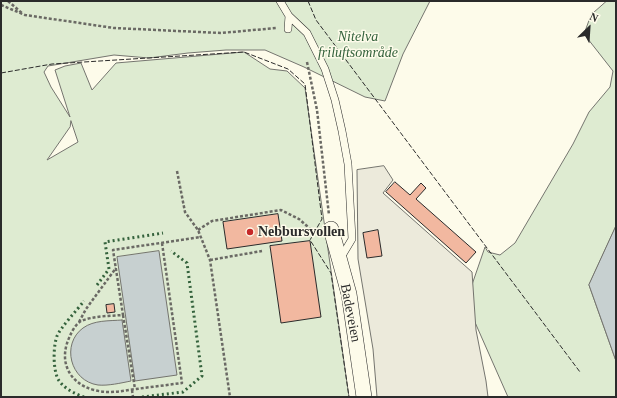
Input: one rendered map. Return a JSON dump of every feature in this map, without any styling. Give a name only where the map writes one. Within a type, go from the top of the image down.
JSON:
[{"type":"street","name":"Badeveien","points":[[331,229],[349,294],[364,397]]},
{"type":"lane","points":[[280,1],[289,16],[307,33],[325,70],[335,100],[348,164],[352,240],[339,261]]},
{"type":"lane","points":[[288,29],[289,16]]},
{"type":"path","points":[[8,1],[25,15]]},
{"type":"path","points":[[1,6],[25,15],[114,28],[221,33],[276,28],[288,29]]},
{"type":"path","points":[[304,57],[307,63],[317,110],[331,229]]},
{"type":"path","points":[[177,171],[185,212],[198,230],[210,260],[230,397]]},
{"type":"path","points":[[198,230],[212,220],[281,210],[299,219],[315,233]]},
{"type":"path","points":[[133,397],[113,250],[201,237]]},
{"type":"path","points":[[116,268],[86,309],[66,343],[64,352],[65,364],[71,376],[78,383],[92,390],[108,393],[182,383],[162,243]]},
{"type":"path","points":[[210,260],[262,251]]},
{"type":"path","points":[[79,322],[89,319],[123,315]]},
{"type":"green space","name":"Nitelva friluftsområde","points":[[1,1],[430,1],[403,54],[385,101],[365,97],[304,67],[265,50],[226,50],[149,58],[114,55],[48,66],[44,72],[51,87],[70,117],[55,70],[65,66],[81,63],[92,90],[116,63],[244,52],[270,69],[287,71],[305,88],[349,397],[1,397]],"holes":[[[71,121],[78,142],[47,160],[70,127]]]},
{"type":"green space","points":[[607,1],[616,1],[616,226],[589,285],[616,361],[616,397],[508,397],[466,302],[485,247],[488,252],[500,255],[515,243],[573,144],[589,112],[610,87],[613,71],[584,34],[591,15]]},
{"type":"shaded area","points":[[384,166],[393,180],[383,193],[472,272],[476,330],[488,397],[377,397],[373,349],[358,259],[357,170]]},
{"type":"shaded area","points":[[616,226],[616,361],[589,285]]},
{"type":"shaded area","points":[[159,251],[177,375],[135,381],[117,257]]},
{"type":"shaded area","points":[[122,320],[131,381],[102,385],[88,382],[81,377],[75,369],[72,361],[72,343],[76,335],[87,325],[102,321]]},
{"type":"building","points":[[395,182],[410,195],[421,183],[426,188],[416,199],[476,252],[466,263],[386,192]]},
{"type":"building","points":[[278,214],[282,241],[227,249],[223,222]]},
{"type":"building","points":[[378,230],[382,256],[367,258],[363,233]]},
{"type":"building","points":[[310,241],[321,317],[281,323],[270,246]]},
{"type":"building","points":[[114,304],[115,312],[107,313],[106,305]]},
{"type":"hedge","points":[[97,285],[109,269],[105,242],[163,233]]},
{"type":"hedge","points":[[142,397],[183,392],[202,376],[187,263],[171,251]]},
{"type":"hedge","points":[[84,301],[59,332],[55,346],[54,358],[56,375],[60,382],[70,390],[84,397]]},
{"type":"fence","points":[[308,1],[316,20],[580,372]]},
{"type":"fence","points":[[1,73],[52,64],[244,52],[288,69],[305,84],[322,219],[310,240],[331,273],[349,397]]},
{"type":"place","name":"Nebbursvollen","points":[[250,232]]}]
